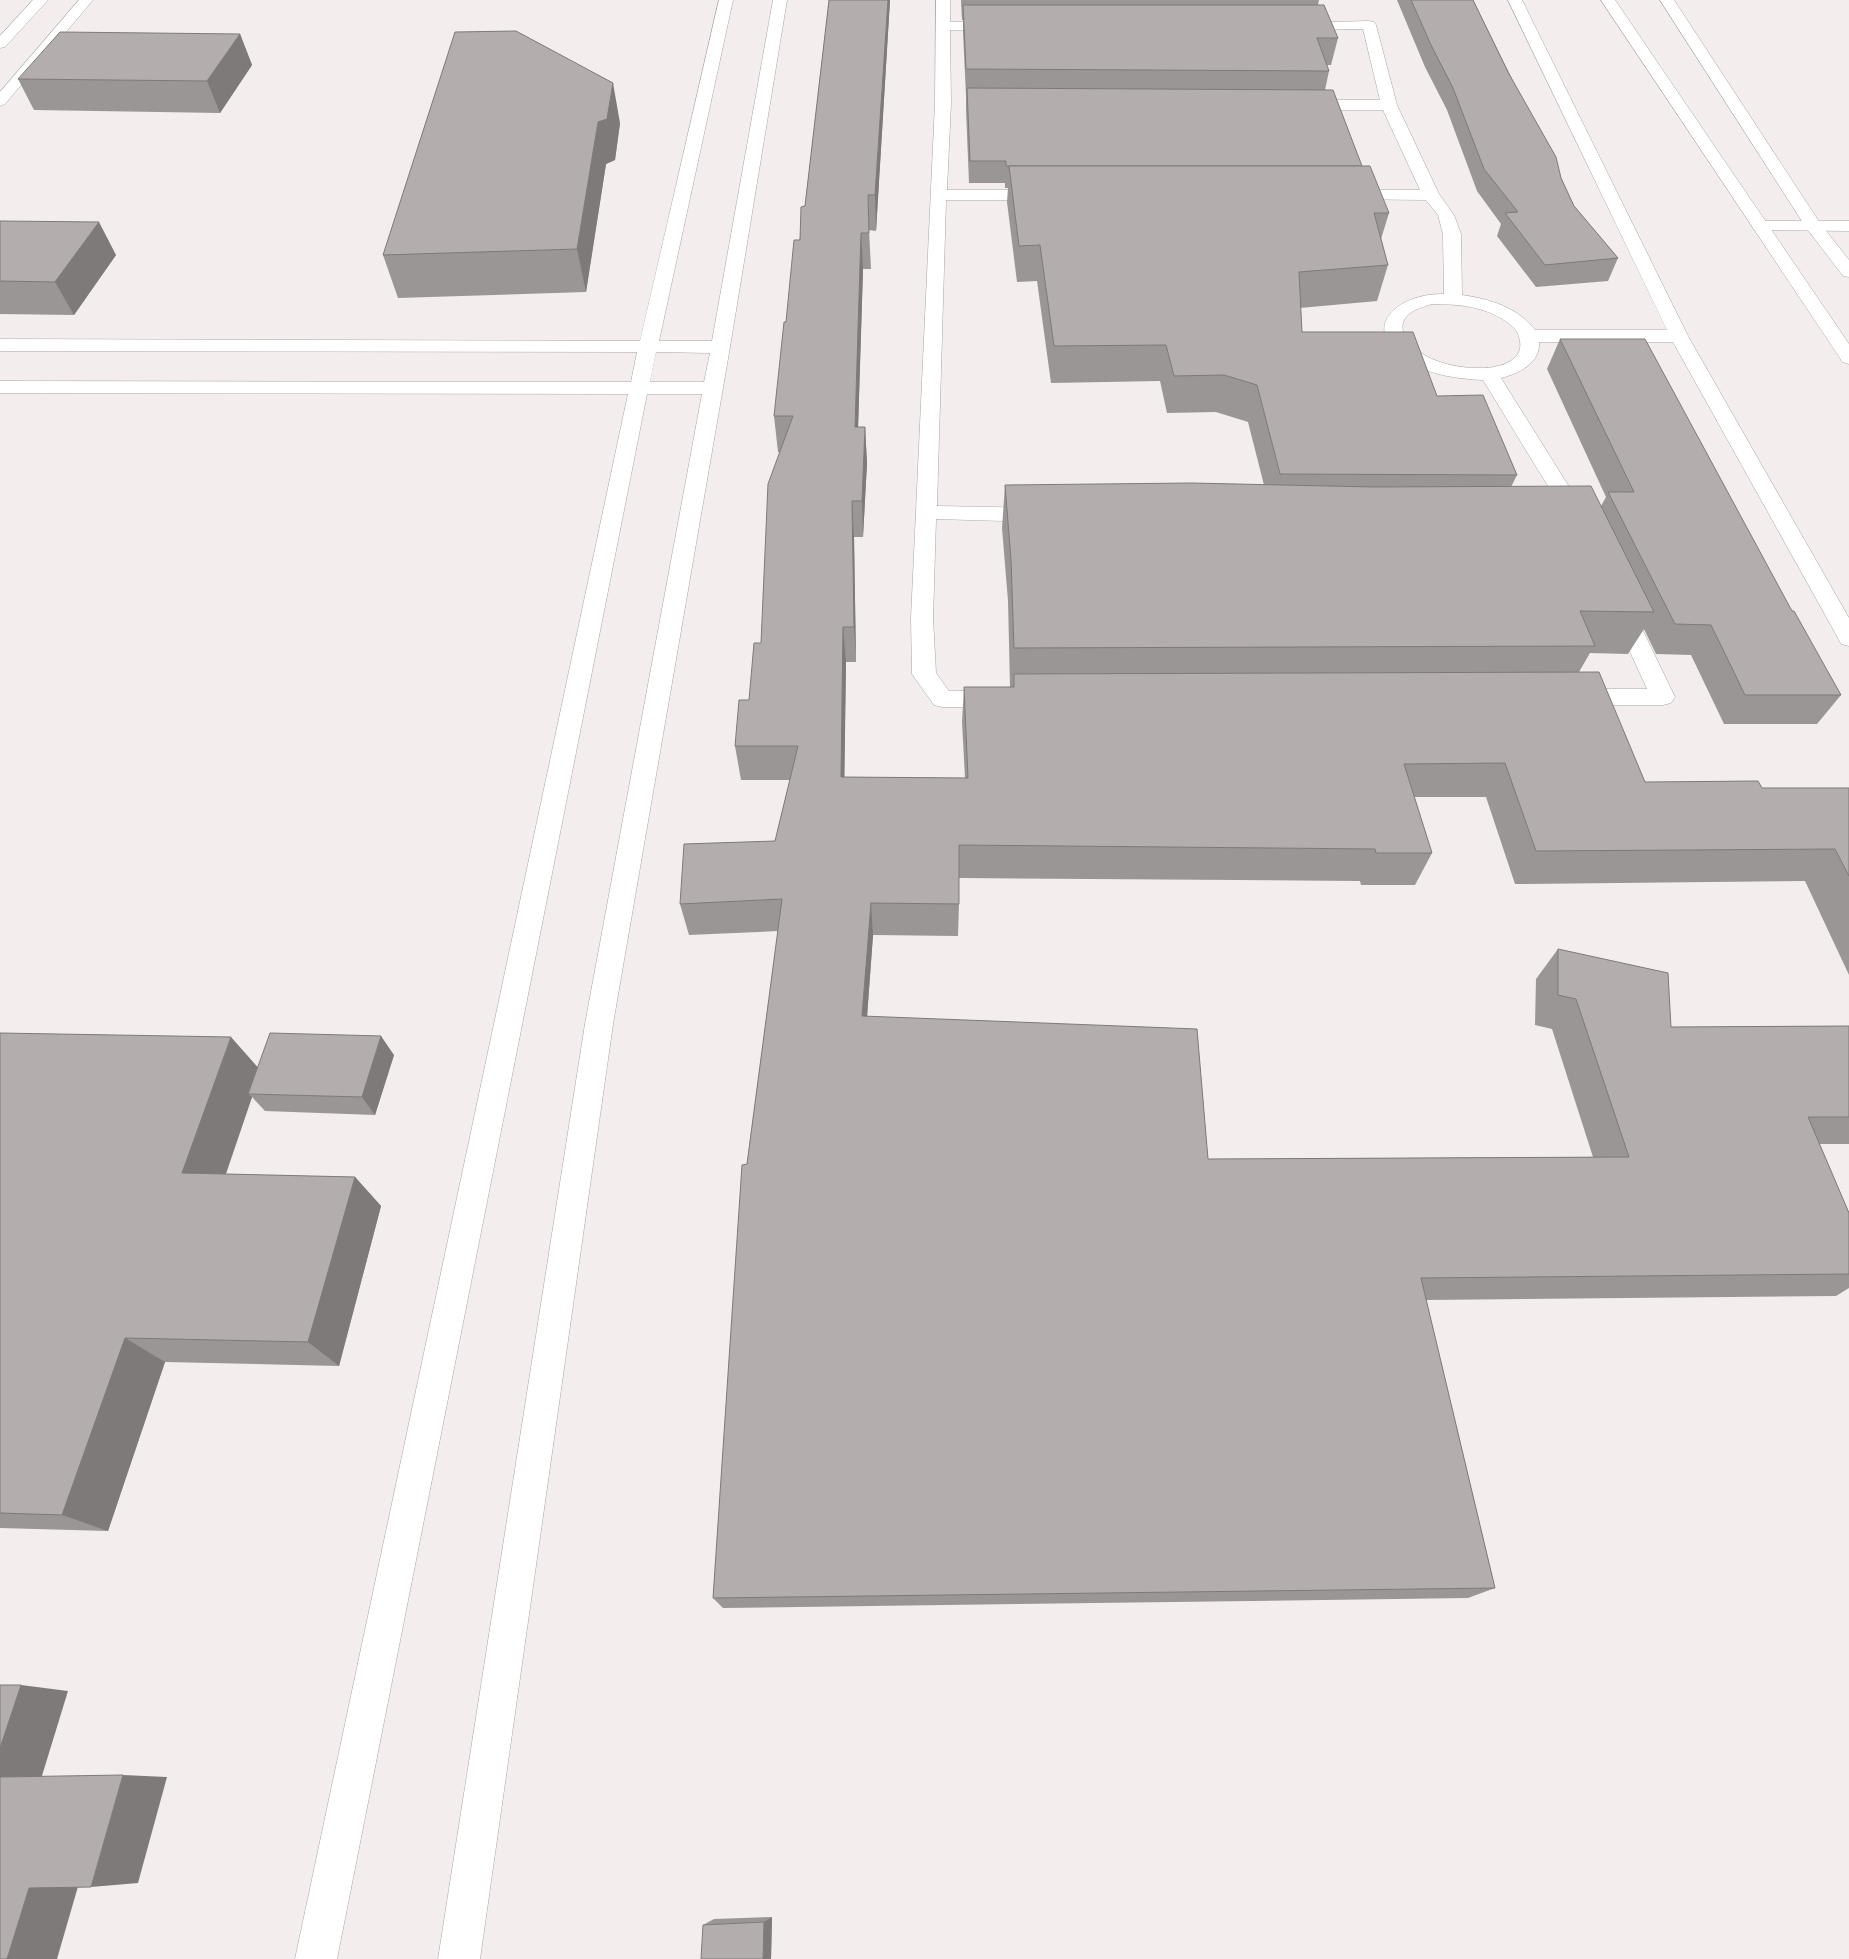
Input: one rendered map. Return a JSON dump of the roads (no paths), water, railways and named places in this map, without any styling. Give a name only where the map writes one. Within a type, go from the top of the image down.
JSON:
[{"type":"street","points":[[0,44],[41,0]]},
{"type":"street","points":[[0,101],[86,0]]},
{"type":"street","points":[[316,1959],[639,387],[726,0]]},
{"type":"street","points":[[459,1959],[599,1024],[721,347],[780,0]]},
{"type":"street","points":[[943,0],[948,103],[938,195],[922,618],[924,674],[942,699],[1018,699]]},
{"type":"street","points":[[1515,0],[1680,336],[1849,638]]},
{"type":"street","points":[[1608,0],[1849,358]]},
{"type":"street","points":[[1667,0],[1813,226],[1849,272]]},
{"type":"street","points":[[943,26],[1012,26]]},
{"type":"street","points":[[1280,26],[1369,26],[1389,105],[1431,195],[1446,215],[1452,234],[1453,299]]},
{"type":"street","points":[[1290,105],[1389,105]]},
{"type":"street","points":[[938,195],[1066,195]]},
{"type":"street","points":[[1323,195],[1431,195]]},
{"type":"street","points":[[1760,226],[1849,226]]},
{"type":"street","points":[[1432,299],[1453,299],[1473,301],[1492,307],[1509,315],[1522,325],[1529,336],[1531,349],[1524,361],[1509,369],[1489,374],[1466,374],[1442,369],[1421,361],[1405,349],[1394,336],[1393,324],[1400,313],[1413,304],[1432,299]]},
{"type":"street","points":[[1529,336],[1680,336]]},
{"type":"street","points":[[0,345],[721,347]]},
{"type":"street","points":[[1489,374],[1575,526]]},
{"type":"street","points":[[0,387],[713,388]]},
{"type":"street","points":[[926,512],[1054,515]]},
{"type":"street","points":[[1554,698],[1663,697],[1612,591]]}]
